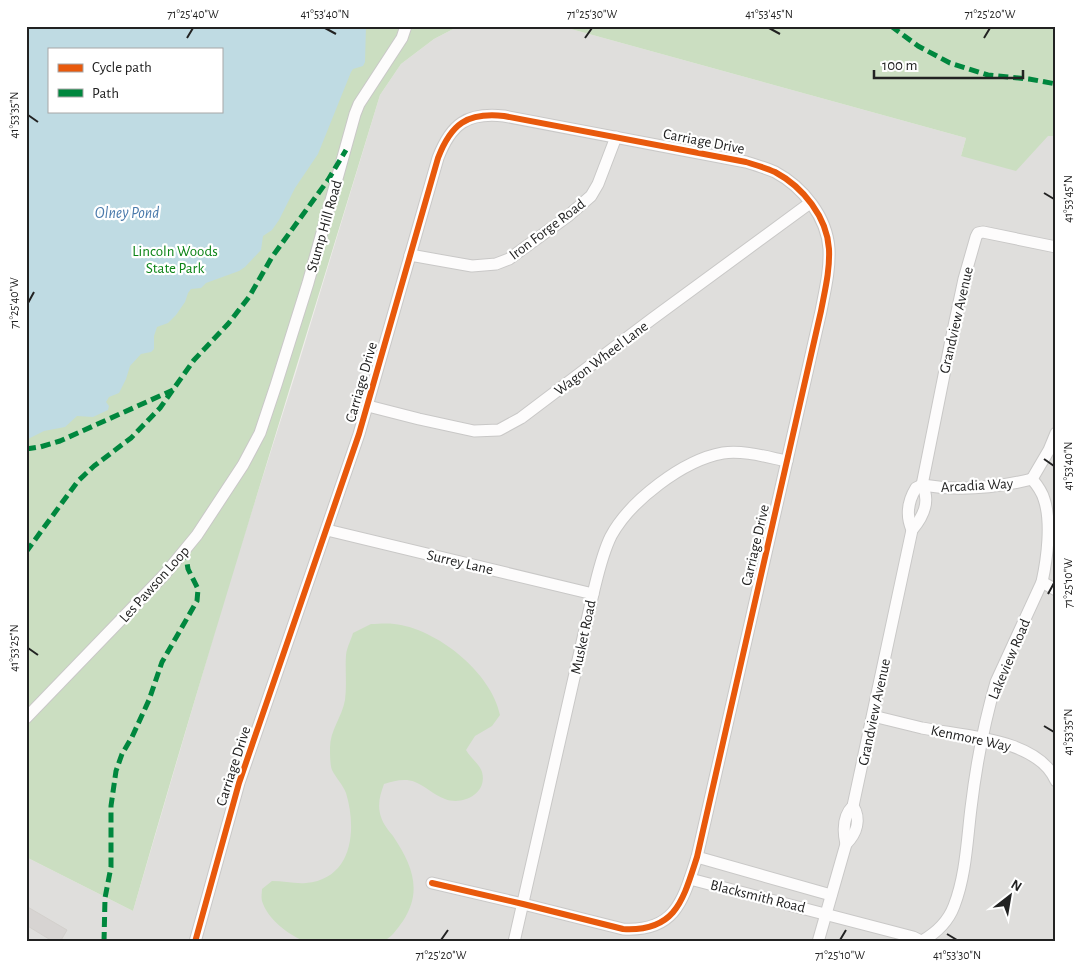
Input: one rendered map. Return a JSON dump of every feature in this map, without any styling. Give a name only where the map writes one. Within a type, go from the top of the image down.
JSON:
[{"type":"street","name":"Stump Hill Road","points":[[260,433],[308,283],[355,114],[364,96],[402,38],[406,26]]},
{"type":"street","name":"Carriage Drive","points":[[195,942],[239,783],[368,406],[443,144],[450,134],[459,124],[468,119],[480,116],[504,116],[764,167],[791,183],[810,203],[820,218],[826,233],[829,263],[822,311],[697,857],[684,896],[673,913],[658,925],[647,929],[623,929],[432,883]]},
{"type":"street","name":"Iron Forge Road","points":[[410,255],[472,266],[496,264],[509,259],[568,216],[590,196],[598,184],[616,137]]},
{"type":"street","name":"Wagon Wheel Lane","points":[[368,406],[462,429],[500,430],[521,418],[810,203]]},
{"type":"street","name":"Grandview Avenue","points":[[818,942],[846,844],[845,822],[849,810],[853,806],[912,530],[920,520],[925,508],[926,496],[922,486],[964,279],[978,234],[983,232],[996,234],[1056,247]]},
{"type":"street","name":"Les Pawson Loop","points":[[26,718],[134,607],[180,556],[223,497],[260,433]]},
{"type":"street","points":[[1032,479],[1049,450],[1056,433]]},
{"type":"street","name":"Musket Road","points":[[514,942],[599,568],[611,537],[627,512],[656,487],[686,466],[706,457],[735,452],[787,461]]},
{"type":"street","name":"Arcadia Way","points":[[922,486],[940,488],[978,487],[1032,479]]},
{"type":"street","name":"Lakeview Road","points":[[922,941],[938,930],[948,918],[954,906],[964,868],[971,806],[982,738],[996,682],[1042,582],[1047,516],[1044,499],[1032,479]]},
{"type":"street","name":"Surrey Lane","points":[[327,530],[593,594]]},
{"type":"street","points":[[1042,582],[1056,590]]},
{"type":"street","name":"Kenmore Way","points":[[873,716],[922,728],[982,738],[1015,747],[1026,752],[1046,767],[1056,781]]},
{"type":"street","name":"Blacksmith Road","points":[[697,857],[831,895]]},
{"type":"street","name":"Blacksmith Road","points":[[690,879],[913,937],[922,941]]},
{"type":"shaded area","points":[[459,26],[560,26],[966,138],[961,156],[1048,135],[1056,136],[1056,942],[26,942],[26,857],[133,911],[230,580],[297,369],[380,95],[401,64],[434,39]]},
{"type":"green space","name":"Lincoln Woods State Park","points":[[26,26],[459,26],[434,39],[401,64],[380,95],[224,605],[133,911],[26,857]]},
{"type":"green space","points":[[560,26],[1056,26],[1056,136],[1048,136],[1016,171],[961,156],[966,138]]},
{"type":"green space","points":[[371,624],[391,624],[410,627],[444,643],[460,655],[486,684],[495,699],[500,715],[492,726],[475,736],[466,750],[482,772],[483,780],[481,786],[472,796],[459,801],[452,801],[407,780],[384,784],[379,808],[381,817],[410,867],[414,888],[409,910],[394,933],[388,939],[381,942],[306,942],[286,931],[269,914],[262,901],[262,889],[272,881],[306,883],[322,879],[334,872],[348,850],[351,836],[349,807],[345,790],[331,768],[331,741],[345,700],[348,646],[353,633]]},
{"type":"water","name":"Olney Pond","points":[[26,26],[366,26],[365,62],[363,66],[353,69],[351,72],[318,154],[295,188],[279,220],[272,230],[263,236],[261,250],[239,271],[206,283],[201,288],[191,289],[176,315],[168,323],[157,327],[154,336],[154,349],[151,352],[141,354],[130,366],[119,393],[109,397],[106,402],[109,406],[108,410],[93,417],[77,416],[65,427],[44,431],[26,440]]},
{"type":"building","points":[[26,906],[67,930],[60,942],[54,942],[26,925]]},
{"type":"marked path","points":[[891,26],[918,46],[950,63],[988,75],[1056,84]]},
{"type":"marked path","points":[[26,552],[78,481],[94,466],[131,438],[160,408],[194,360],[228,324],[249,297],[272,257],[328,180],[346,150]]},
{"type":"marked path","points":[[26,449],[60,441],[173,390]]},
{"type":"marked path","points":[[104,942],[105,898],[111,867],[111,806],[116,771],[122,754],[149,700],[162,662],[197,601],[198,589],[188,569],[185,550]]},
{"type":"cycle path","points":[[195,942],[239,783],[359,434],[438,158],[443,146],[455,129],[462,123],[480,116],[504,116],[746,162],[775,172],[785,178],[804,195],[812,204],[824,226],[829,249],[828,272],[821,311],[697,857],[687,887],[675,910],[666,919],[641,929],[623,929],[432,883]]}]
